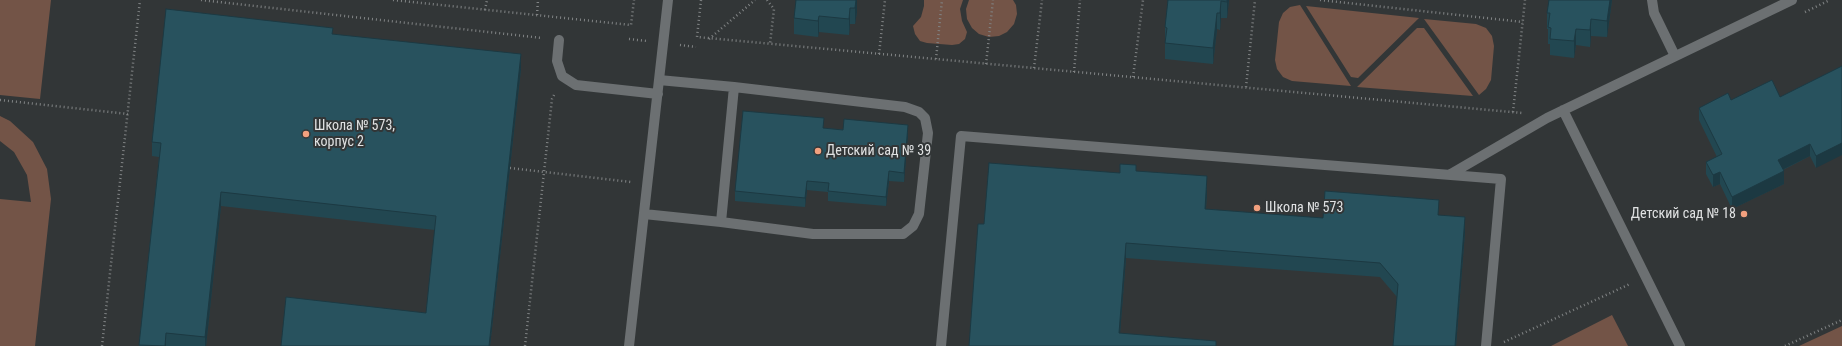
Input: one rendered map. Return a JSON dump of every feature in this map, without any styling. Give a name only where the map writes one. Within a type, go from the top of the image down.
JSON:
[{"type":"street","points":[[629,346],[668,0]]},
{"type":"street","points":[[1652,0],[1654,13],[1675,56]]},
{"type":"street","points":[[1449,175],[1563,110],[1792,0]]},
{"type":"street","points":[[559,40],[557,61],[562,76],[576,85],[658,94]]},
{"type":"street","points":[[644,214],[813,234],[904,234],[913,226],[919,214],[928,133],[925,118],[919,112],[905,107],[734,87],[659,80]]},
{"type":"street","points":[[721,222],[734,87]]},
{"type":"street","points":[[1563,110],[1680,346]]},
{"type":"street","points":[[941,346],[961,136],[1501,179],[1486,346]]},
{"type":"path","points":[[102,346],[140,0]]},
{"type":"path","points":[[201,0],[559,40]]},
{"type":"path","points":[[394,0],[631,25],[634,0]]},
{"type":"path","points":[[485,10],[486,0]]},
{"type":"path","points":[[537,15],[538,0]]},
{"type":"path","points":[[701,0],[697,37],[709,39],[1528,113]]},
{"type":"path","points":[[709,39],[754,0]]},
{"type":"path","points":[[767,0],[774,9],[770,44]]},
{"type":"path","points":[[879,54],[885,0]]},
{"type":"path","points":[[936,59],[942,0]]},
{"type":"path","points":[[986,64],[993,0]]},
{"type":"path","points":[[1034,68],[1042,0]]},
{"type":"path","points":[[1074,72],[1080,0]]},
{"type":"path","points":[[1134,77],[1142,0]]},
{"type":"path","points":[[1246,88],[1255,0]]},
{"type":"path","points":[[1320,0],[1523,22]]},
{"type":"path","points":[[1513,112],[1525,0]]},
{"type":"path","points":[[525,346],[552,99],[562,76]]},
{"type":"path","points":[[0,100],[128,114]]},
{"type":"path","points":[[510,168],[648,183]]},
{"type":"path","points":[[1503,343],[1631,284]]},
{"type":"path","points":[[1785,346],[1842,320]]},
{"type":"shaded area","points":[[0,0],[51,0],[40,99],[0,95]]},
{"type":"shaded area","points":[[924,0],[963,0],[960,9],[962,21],[967,32],[965,39],[959,44],[952,45],[920,41],[915,34],[913,26],[921,17]]},
{"type":"shaded area","points":[[969,0],[1013,0],[1016,5],[1017,14],[1014,24],[1007,32],[999,36],[989,37],[979,34],[972,28],[967,19],[966,9]]},
{"type":"shaded area","points":[[1300,5],[1351,86],[1292,81],[1283,77],[1277,69],[1275,60],[1279,22],[1283,13],[1290,7]]},
{"type":"shaded area","points":[[1306,6],[1419,18],[1358,78],[1351,77]]},
{"type":"shaded area","points":[[1424,19],[1476,24],[1486,28],[1492,36],[1494,46],[1491,80],[1486,89],[1479,95]]},
{"type":"shaded area","points":[[1417,28],[1424,28],[1473,96],[1357,87]]},
{"type":"shaded area","points":[[0,116],[10,121],[33,142],[47,169],[51,199],[35,346],[0,346],[0,199],[31,202],[27,175],[14,152],[0,141]]},
{"type":"shaded area","points":[[1612,315],[1628,346],[1551,346]]},
{"type":"shaded area","points":[[1842,326],[1842,346],[1799,346]]},
{"type":"building","points":[[796,0],[856,0],[855,8],[850,8],[849,19],[819,16],[818,21],[794,18]]},
{"type":"building","points":[[1168,0],[1227,0],[1227,2],[1221,1],[1220,13],[1217,13],[1213,48],[1165,43]]},
{"type":"building","points":[[1549,0],[1610,0],[1607,21],[1591,19],[1590,30],[1576,29],[1574,41],[1550,39],[1551,28],[1548,27],[1550,13],[1547,13]]},
{"type":"building","points":[[166,9],[333,28],[332,34],[521,54],[489,346],[281,346],[286,297],[426,313],[436,216],[221,192],[205,337],[166,333],[165,346],[139,345],[161,143],[152,142]]},
{"type":"building","points":[[1842,66],[1842,143],[1816,156],[1810,144],[1778,160],[1784,171],[1732,197],[1720,172],[1713,175],[1706,162],[1722,154],[1699,108],[1728,93],[1731,100],[1772,80],[1780,97]]},
{"type":"building","points":[[743,111],[824,118],[823,128],[843,130],[844,119],[908,125],[904,173],[889,171],[886,197],[828,191],[829,183],[807,181],[805,198],[735,191]]},
{"type":"building","points":[[989,163],[1120,173],[1120,164],[1136,165],[1136,171],[1207,176],[1205,209],[1323,218],[1325,191],[1439,200],[1438,215],[1465,217],[1455,346],[1393,346],[1398,284],[1380,263],[1126,243],[1119,333],[1216,341],[1216,346],[969,346],[978,224],[984,224]]},
{"type":"place","name":"Школа № 573, корпус 2","points":[[306,134]]},
{"type":"place","name":"Детский сад № 39","points":[[818,151]]},
{"type":"place","name":"Школа № 573","points":[[1257,208]]},
{"type":"place","name":"Детский сад № 18","points":[[1744,214]]}]
